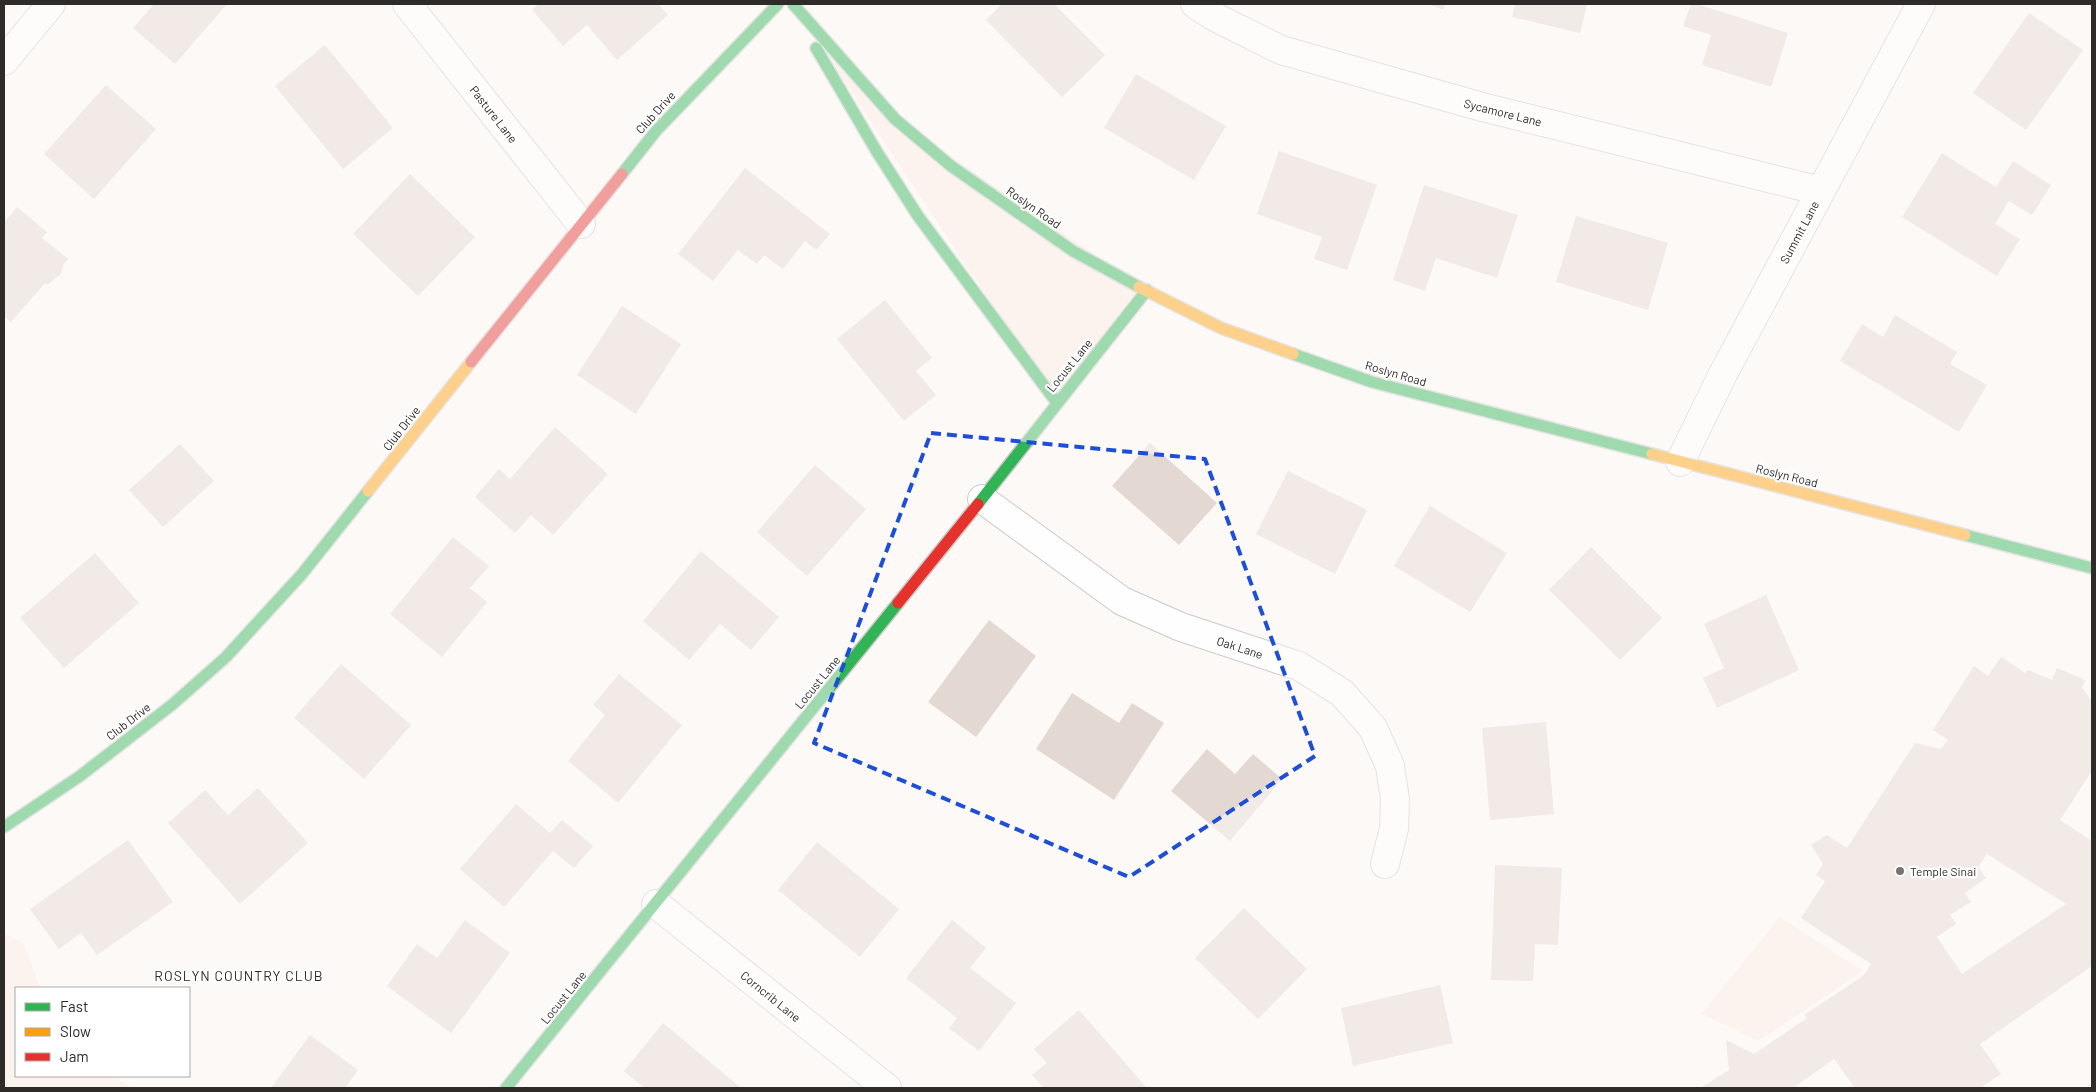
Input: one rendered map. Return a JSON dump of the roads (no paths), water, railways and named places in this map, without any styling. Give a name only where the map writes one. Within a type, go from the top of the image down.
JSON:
[{"type":"street","points":[[4,61],[51,4]]},
{"type":"street","name":"Pasture Lane","points":[[407,4],[581,224]]},
{"type":"street","name":"Club Drive","points":[[4,827],[88,770],[173,704],[226,657],[302,574],[656,131],[778,4]]},
{"type":"street","points":[[792,4],[877,152],[918,216],[1057,403]]},
{"type":"street","name":"Roslyn Road","points":[[792,4],[895,119],[951,166],[1073,251],[1111,273],[1221,328],[1372,382],[2092,568]]},
{"type":"street","name":"Sycamore Lane","points":[[1195,4],[1213,16],[1281,50],[1482,107],[1821,191]]},
{"type":"street","name":"Summit Lane","points":[[1680,462],[1723,374],[1921,4]]},
{"type":"street","name":"Locust Lane","points":[[506,1088],[982,499],[1147,290]]},
{"type":"street","name":"Oak Lane","points":[[982,499],[1122,601],[1181,628],[1298,666],[1342,693],[1373,728],[1390,766],[1395,798],[1394,829],[1385,864]]},
{"type":"street","name":"Corncrib Lane","points":[[656,904],[887,1088]]},
{"type":"place","name":"Temple Sinai","points":[[1900,871]]},
{"type":"district","name":"ROSLYN COUNTRY CLUB","points":[[239,975]]}]
